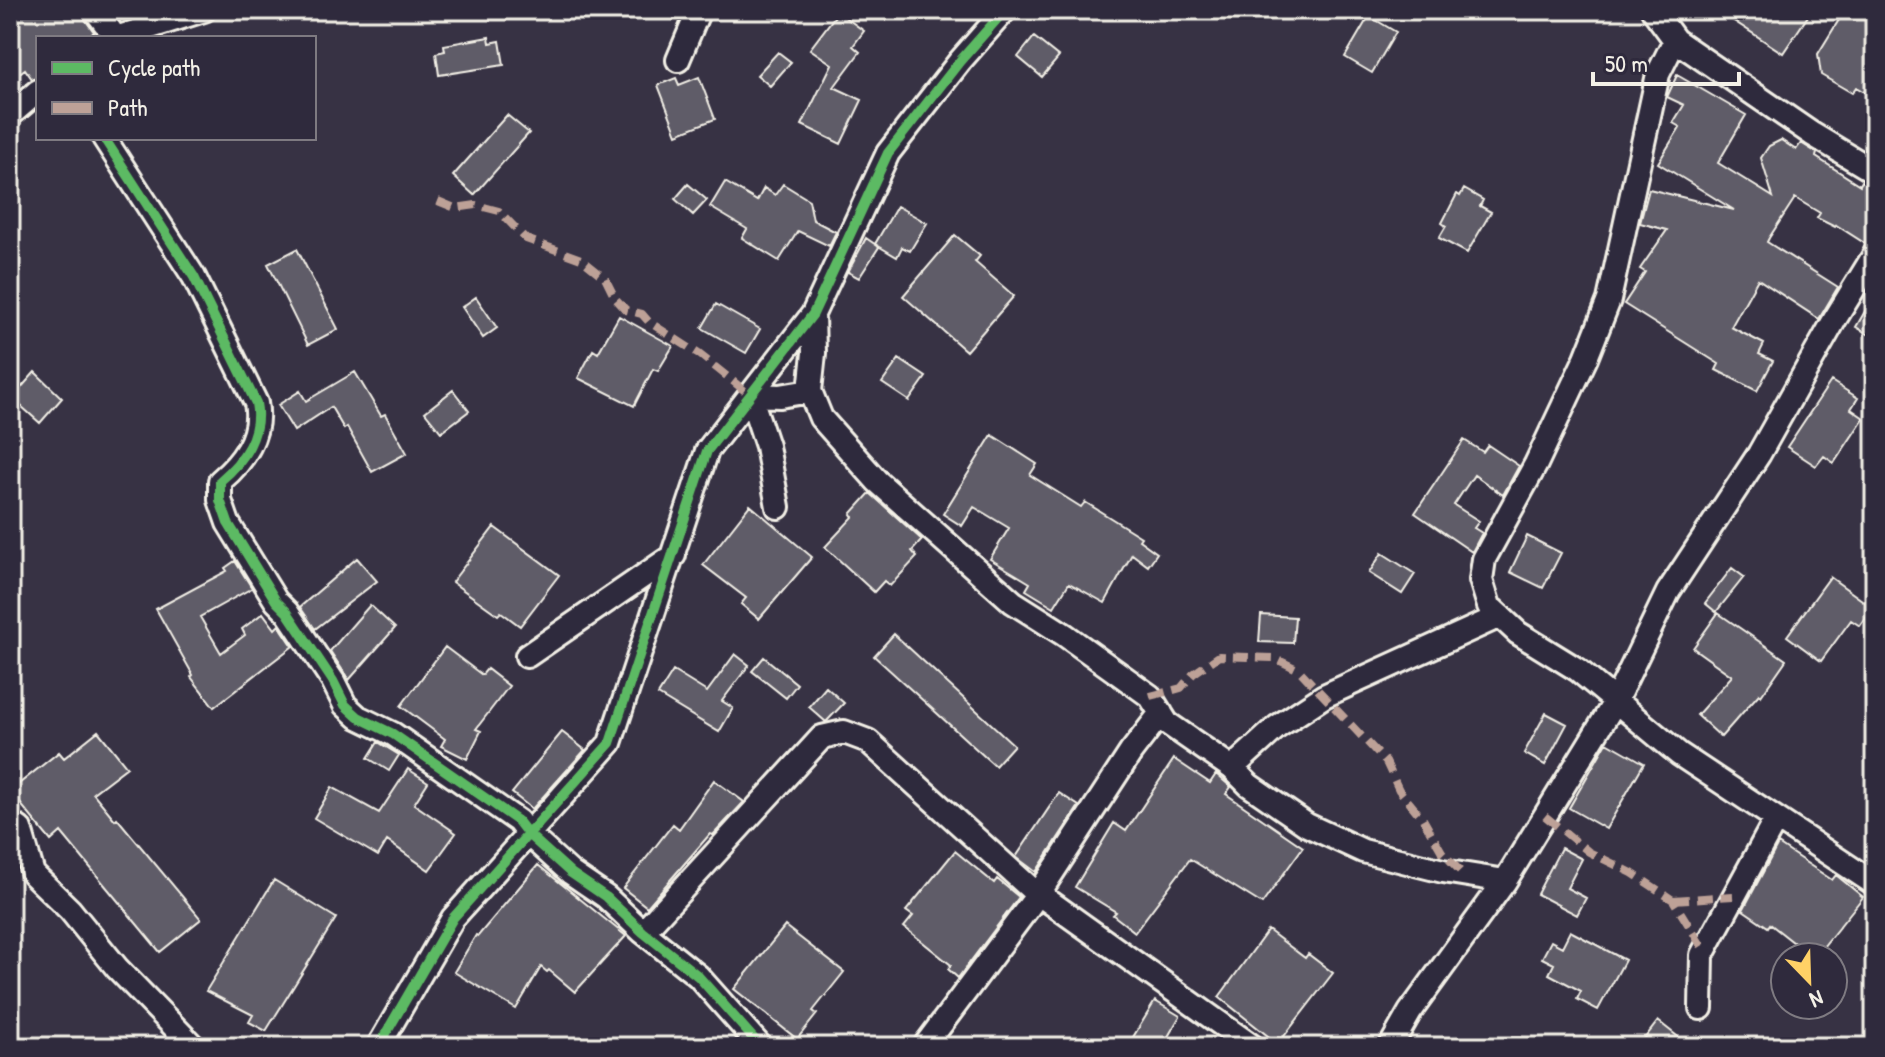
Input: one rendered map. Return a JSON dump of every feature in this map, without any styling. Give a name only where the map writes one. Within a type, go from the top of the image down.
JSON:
[{"type":"street","points":[[95,10],[114,36]]},
{"type":"street","points":[[122,36],[204,10]]},
{"type":"street","points":[[678,60],[699,10]]},
{"type":"street","points":[[378,1047],[453,918],[610,743],[707,451],[813,314],[888,153],[960,61],[1005,10]]},
{"type":"street","points":[[1653,10],[1675,40],[1812,134],[1875,172]]},
{"type":"street","points":[[1675,40],[1658,74],[1609,300],[1586,358],[1536,464],[1484,559],[1481,580],[1489,606],[1518,633],[1578,670],[1679,754],[1875,884]]},
{"type":"street","points":[[10,115],[36,93]]},
{"type":"street","points":[[105,140],[194,277],[256,403],[259,418],[254,435],[236,468],[220,481],[220,500],[228,523],[276,601],[287,612],[333,681],[345,705],[358,717],[393,734],[518,821],[571,873],[606,897],[643,932],[698,976],[761,1047]]},
{"type":"street","points":[[1390,1047],[1410,1012],[1505,881],[1615,702],[1668,592],[1759,454],[1875,254]]},
{"type":"street","points":[[813,314],[814,353],[810,391],[821,418],[877,481],[1013,602],[1150,696],[1167,723],[1307,825],[1363,851],[1443,871],[1505,881]]},
{"type":"street","points":[[750,395],[780,396],[810,391]]},
{"type":"street","points":[[750,395],[767,446],[778,507]]},
{"type":"street","points":[[527,656],[674,555]]},
{"type":"street","points":[[1232,768],[1277,727],[1324,696],[1500,616]]},
{"type":"street","points":[[924,1047],[1039,893],[1123,763],[1161,713]]},
{"type":"street","points":[[643,932],[822,737],[844,732],[868,741],[1039,893],[1253,1047]]},
{"type":"street","points":[[1701,1008],[1702,955],[1776,819]]},
{"type":"street","points":[[10,822],[20,829],[33,874],[70,910],[117,968],[194,1047]]},
{"type":"building","points":[[10,10],[81,10],[94,32],[89,36],[36,36],[36,78],[32,79],[25,69],[10,80]]},
{"type":"building","points":[[1717,10],[1812,10],[1783,53]]},
{"type":"building","points":[[1845,10],[1875,10],[1875,79],[1866,93],[1856,87],[1852,93],[1821,75],[1818,54]]},
{"type":"building","points":[[838,12],[864,31],[853,46],[860,52],[834,87],[862,100],[841,144],[802,125],[832,64],[810,49]]},
{"type":"building","points":[[1369,16],[1396,32],[1372,73],[1345,57]]},
{"type":"building","points":[[489,37],[490,43],[500,41],[504,65],[439,75],[436,53],[445,51],[444,45]]},
{"type":"building","points":[[1034,37],[1059,57],[1042,77],[1018,57]]},
{"type":"building","points":[[778,52],[791,62],[770,86],[757,75]]},
{"type":"building","points":[[1677,75],[1746,115],[1718,163],[1773,197],[1761,158],[1769,146],[1781,140],[1796,150],[1801,143],[1817,153],[1816,157],[1860,185],[1862,181],[1875,188],[1875,230],[1866,244],[1836,225],[1817,218],[1820,213],[1795,198],[1769,238],[1767,242],[1838,287],[1819,319],[1758,279],[1731,327],[1764,344],[1759,354],[1773,361],[1757,391],[1716,370],[1719,364],[1624,304],[1645,272],[1640,269],[1667,230],[1640,223],[1649,189],[1734,210],[1658,163],[1680,127],[1673,123],[1684,105],[1667,97]]},
{"type":"building","points":[[699,77],[715,119],[677,134],[658,85],[676,78],[679,85]]},
{"type":"building","points":[[507,115],[529,133],[474,195],[453,176]]},
{"type":"building","points":[[725,182],[757,201],[764,188],[775,195],[783,184],[809,200],[813,220],[836,232],[829,246],[798,231],[779,261],[742,238],[747,229],[710,207]]},
{"type":"building","points":[[688,184],[707,200],[693,215],[675,199]]},
{"type":"building","points":[[1464,189],[1483,200],[1480,206],[1491,212],[1467,253],[1439,238],[1446,226],[1442,223],[1457,194],[1460,196]]},
{"type":"building","points":[[897,206],[927,223],[910,251],[902,247],[897,257],[875,244]]},
{"type":"building","points":[[955,235],[980,256],[975,262],[1014,296],[966,351],[903,296]]},
{"type":"building","points":[[866,238],[879,247],[859,278],[848,272]]},
{"type":"building","points":[[297,249],[338,329],[308,345],[268,264]]},
{"type":"building","points":[[1875,294],[1875,338],[1856,327]]},
{"type":"building","points":[[476,297],[497,328],[483,338],[462,307]]},
{"type":"building","points":[[716,304],[760,329],[746,353],[702,328]]},
{"type":"building","points":[[619,316],[673,346],[658,371],[653,369],[634,406],[578,378],[593,350],[598,353]]},
{"type":"building","points":[[899,359],[926,377],[909,401],[882,383]]},
{"type":"building","points":[[35,372],[62,398],[40,423],[12,398]]},
{"type":"building","points":[[355,372],[381,416],[385,414],[407,453],[372,472],[347,427],[344,429],[331,407],[294,431],[278,405],[300,391],[306,401]]},
{"type":"building","points":[[1831,381],[1858,398],[1851,409],[1864,418],[1834,463],[1824,456],[1816,466],[1787,447]]},
{"type":"building","points":[[453,390],[469,411],[441,432],[425,412]]},
{"type":"building","points":[[992,435],[1037,464],[1030,475],[1081,507],[1085,502],[1141,537],[1139,540],[1157,553],[1148,566],[1132,554],[1105,603],[1069,583],[1054,607],[1026,590],[1030,583],[990,559],[1009,528],[974,507],[962,526],[943,514]]},
{"type":"building","points":[[1464,440],[1483,452],[1488,445],[1519,466],[1503,495],[1474,475],[1454,505],[1479,521],[1474,528],[1482,533],[1472,552],[1415,513]]},
{"type":"building","points":[[870,493],[922,540],[912,551],[917,557],[890,586],[884,581],[874,592],[825,547]]},
{"type":"building","points":[[750,505],[812,557],[759,619],[741,604],[746,598],[703,565]]},
{"type":"building","points":[[494,527],[559,575],[520,626],[501,612],[498,615],[452,582]]},
{"type":"building","points":[[1527,536],[1561,553],[1543,588],[1510,572]]},
{"type":"building","points":[[1382,553],[1415,574],[1402,594],[1369,573]]},
{"type":"building","points":[[357,558],[377,581],[315,629],[300,607]]},
{"type":"building","points":[[235,561],[252,588],[200,617],[221,653],[245,635],[242,629],[263,613],[275,629],[279,625],[293,646],[214,707],[191,677],[193,675],[156,609],[227,571],[225,568]]},
{"type":"building","points":[[1732,568],[1744,577],[1716,612],[1705,603]]},
{"type":"building","points":[[1830,577],[1873,608],[1860,626],[1851,620],[1821,661],[1787,636]]},
{"type":"building","points":[[370,605],[395,628],[349,680],[330,651]]},
{"type":"building","points":[[1718,613],[1786,660],[1761,696],[1759,694],[1721,737],[1697,715],[1732,676],[1693,648]]},
{"type":"building","points":[[1261,615],[1295,617],[1293,643],[1259,642]]},
{"type":"building","points":[[894,634],[1014,745],[995,766],[874,656]]},
{"type":"building","points":[[445,647],[482,675],[487,669],[509,686],[476,729],[481,731],[467,759],[441,746],[445,739],[401,706]]},
{"type":"building","points":[[735,654],[749,665],[722,701],[733,708],[719,732],[658,695],[673,671],[707,692]]},
{"type":"building","points":[[764,657],[797,684],[786,698],[752,671]]},
{"type":"building","points":[[826,687],[844,703],[826,722],[809,707]]},
{"type":"building","points":[[1546,713],[1567,724],[1545,765],[1524,753]]},
{"type":"building","points":[[98,731],[127,767],[93,793],[201,919],[160,952],[61,832],[51,841],[10,791],[59,752],[64,758]]},
{"type":"building","points":[[562,732],[585,750],[532,809],[512,793]]},
{"type":"building","points":[[378,742],[399,755],[389,771],[368,758]]},
{"type":"building","points":[[1607,742],[1644,763],[1606,829],[1569,808]]},
{"type":"building","points":[[1174,759],[1210,783],[1216,774],[1231,787],[1226,794],[1303,847],[1262,904],[1190,859],[1135,932],[1113,915],[1116,912],[1075,887],[1114,823],[1126,831]]},
{"type":"building","points":[[408,769],[428,782],[414,804],[456,833],[429,870],[387,841],[378,856],[314,818],[332,787],[379,813]]},
{"type":"building","points":[[714,780],[744,802],[713,835],[710,834],[647,907],[623,888],[673,824],[679,829]]},
{"type":"building","points":[[1059,793],[1079,806],[1036,872],[1016,857]]},
{"type":"building","points":[[1778,844],[1832,880],[1836,875],[1863,897],[1828,941],[1792,941],[1770,924],[1768,927],[1743,910]]},
{"type":"building","points":[[1561,848],[1582,859],[1567,888],[1586,898],[1577,915],[1537,894]]},
{"type":"building","points":[[955,851],[994,883],[997,879],[1019,897],[958,978],[948,969],[951,965],[904,927],[913,916],[906,911]]},
{"type":"building","points":[[538,865],[626,936],[575,992],[541,967],[516,1009],[454,972],[476,935]]},
{"type":"building","points":[[274,880],[336,918],[266,1031],[249,1022],[253,1015],[206,991]]},
{"type":"building","points":[[785,926],[844,972],[813,1011],[817,1014],[797,1039],[734,989]]},
{"type":"building","points":[[1268,930],[1305,958],[1308,954],[1333,973],[1278,1044],[1219,997]]},
{"type":"building","points":[[1570,931],[1625,960],[1598,1010],[1577,999],[1581,991],[1549,974],[1554,964],[1542,958],[1551,941],[1562,947]]},
{"type":"building","points":[[1155,1001],[1180,1016],[1162,1047],[1127,1047]]},
{"type":"building","points":[[1658,1021],[1691,1047],[1638,1047]]},
{"type":"marked path","points":[[438,201],[455,208],[476,205],[499,211],[526,239],[581,259],[605,278],[615,298],[626,310],[642,314],[750,395]]},
{"type":"marked path","points":[[1150,696],[1181,688],[1193,674],[1219,656],[1274,658],[1299,670],[1386,762],[1399,790],[1423,819],[1442,852],[1463,874]]},
{"type":"marked path","points":[[1545,816],[1589,852],[1632,873],[1673,900],[1704,950]]},
{"type":"marked path","points":[[1673,900],[1733,896]]},
{"type":"cycle path","points":[[378,1047],[453,918],[610,743],[707,451],[813,314],[888,153],[960,61],[1005,10]]},
{"type":"cycle path","points":[[105,140],[194,277],[256,403],[254,436],[244,456],[220,481],[220,500],[228,523],[276,601],[287,612],[333,681],[345,705],[358,717],[393,734],[518,821],[571,873],[606,897],[643,932],[698,976],[761,1047]]}]
